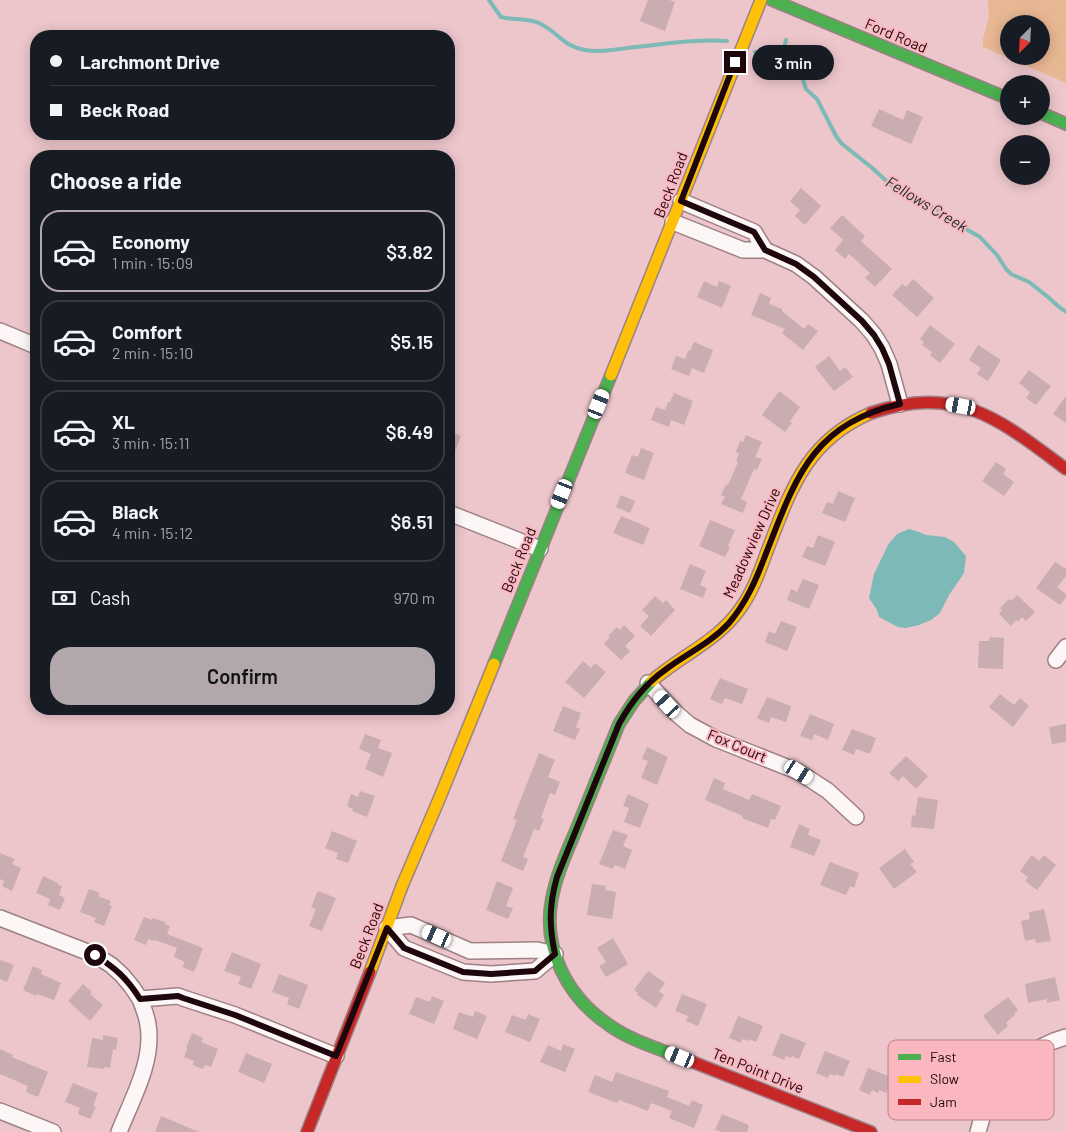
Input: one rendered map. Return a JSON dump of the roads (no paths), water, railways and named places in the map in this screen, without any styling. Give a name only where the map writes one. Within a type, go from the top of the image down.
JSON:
[{"type":"main road","name":"Beck Road","points":[[307,1132],[402,886],[673,222],[761,0]]},
{"type":"main road","name":"Ford Road","points":[[772,0],[1000,95]]},
{"type":"main road","points":[[1050,117],[1066,124]]},
{"type":"main road","name":"Meadowview Drive","points":[[555,954],[550,927],[552,893],[619,724],[633,700],[648,684],[666,669],[715,636],[739,610],[758,576],[794,485],[805,466],[819,448],[834,434],[875,411],[900,404],[947,403],[974,409],[995,418],[1066,469]]},
{"type":"main road","name":"Ten Point Drive","points":[[555,954],[569,986],[582,1003],[598,1019],[617,1031],[871,1132]]},
{"type":"street","points":[[681,201],[754,232],[765,250]]},
{"type":"street","points":[[673,222],[743,250],[765,250],[796,264],[814,277],[862,321],[874,335],[889,364],[900,404]]},
{"type":"street","points":[[0,331],[30,344]]},
{"type":"street","points":[[455,515],[540,549]]},
{"type":"street","points":[[1056,660],[1066,647]]},
{"type":"street","name":"Fox Court","points":[[648,684],[690,725],[716,739],[799,772],[828,791],[856,817]]},
{"type":"street","points":[[0,918],[95,955],[122,975],[140,999],[148,1024],[147,1058],[119,1132]]},
{"type":"street","points":[[387,928],[411,924],[470,951],[537,950],[555,954]]},
{"type":"street","points":[[387,928],[404,948],[463,972],[491,974],[535,971],[555,954]]},
{"type":"street","points":[[463,972],[470,951]]},
{"type":"street","points":[[140,999],[178,996],[235,1015],[336,1056]]},
{"type":"street","points":[[1054,1043],[1066,1038]]},
{"type":"street","points":[[0,1111],[53,1132]]},
{"type":"street","points":[[978,1132],[982,1120]]},
{"type":"water","points":[[909,529],[926,535],[945,537],[954,542],[966,556],[964,573],[949,595],[940,613],[931,620],[906,628],[898,627],[879,617],[869,598],[874,574],[888,545],[897,534]]},
{"type":"waterway","name":"Fellows Creek","points":[[489,0],[501,17],[530,20],[539,23],[565,42],[585,50],[604,51],[681,42],[727,41]]},
{"type":"waterway","points":[[781,60],[786,40]]},
{"type":"waterway","name":"Fellows Creek","points":[[755,52],[795,66],[800,71],[806,89],[817,99],[841,143],[891,185],[941,212],[980,237],[1011,274],[1029,282],[1066,312]]}]
